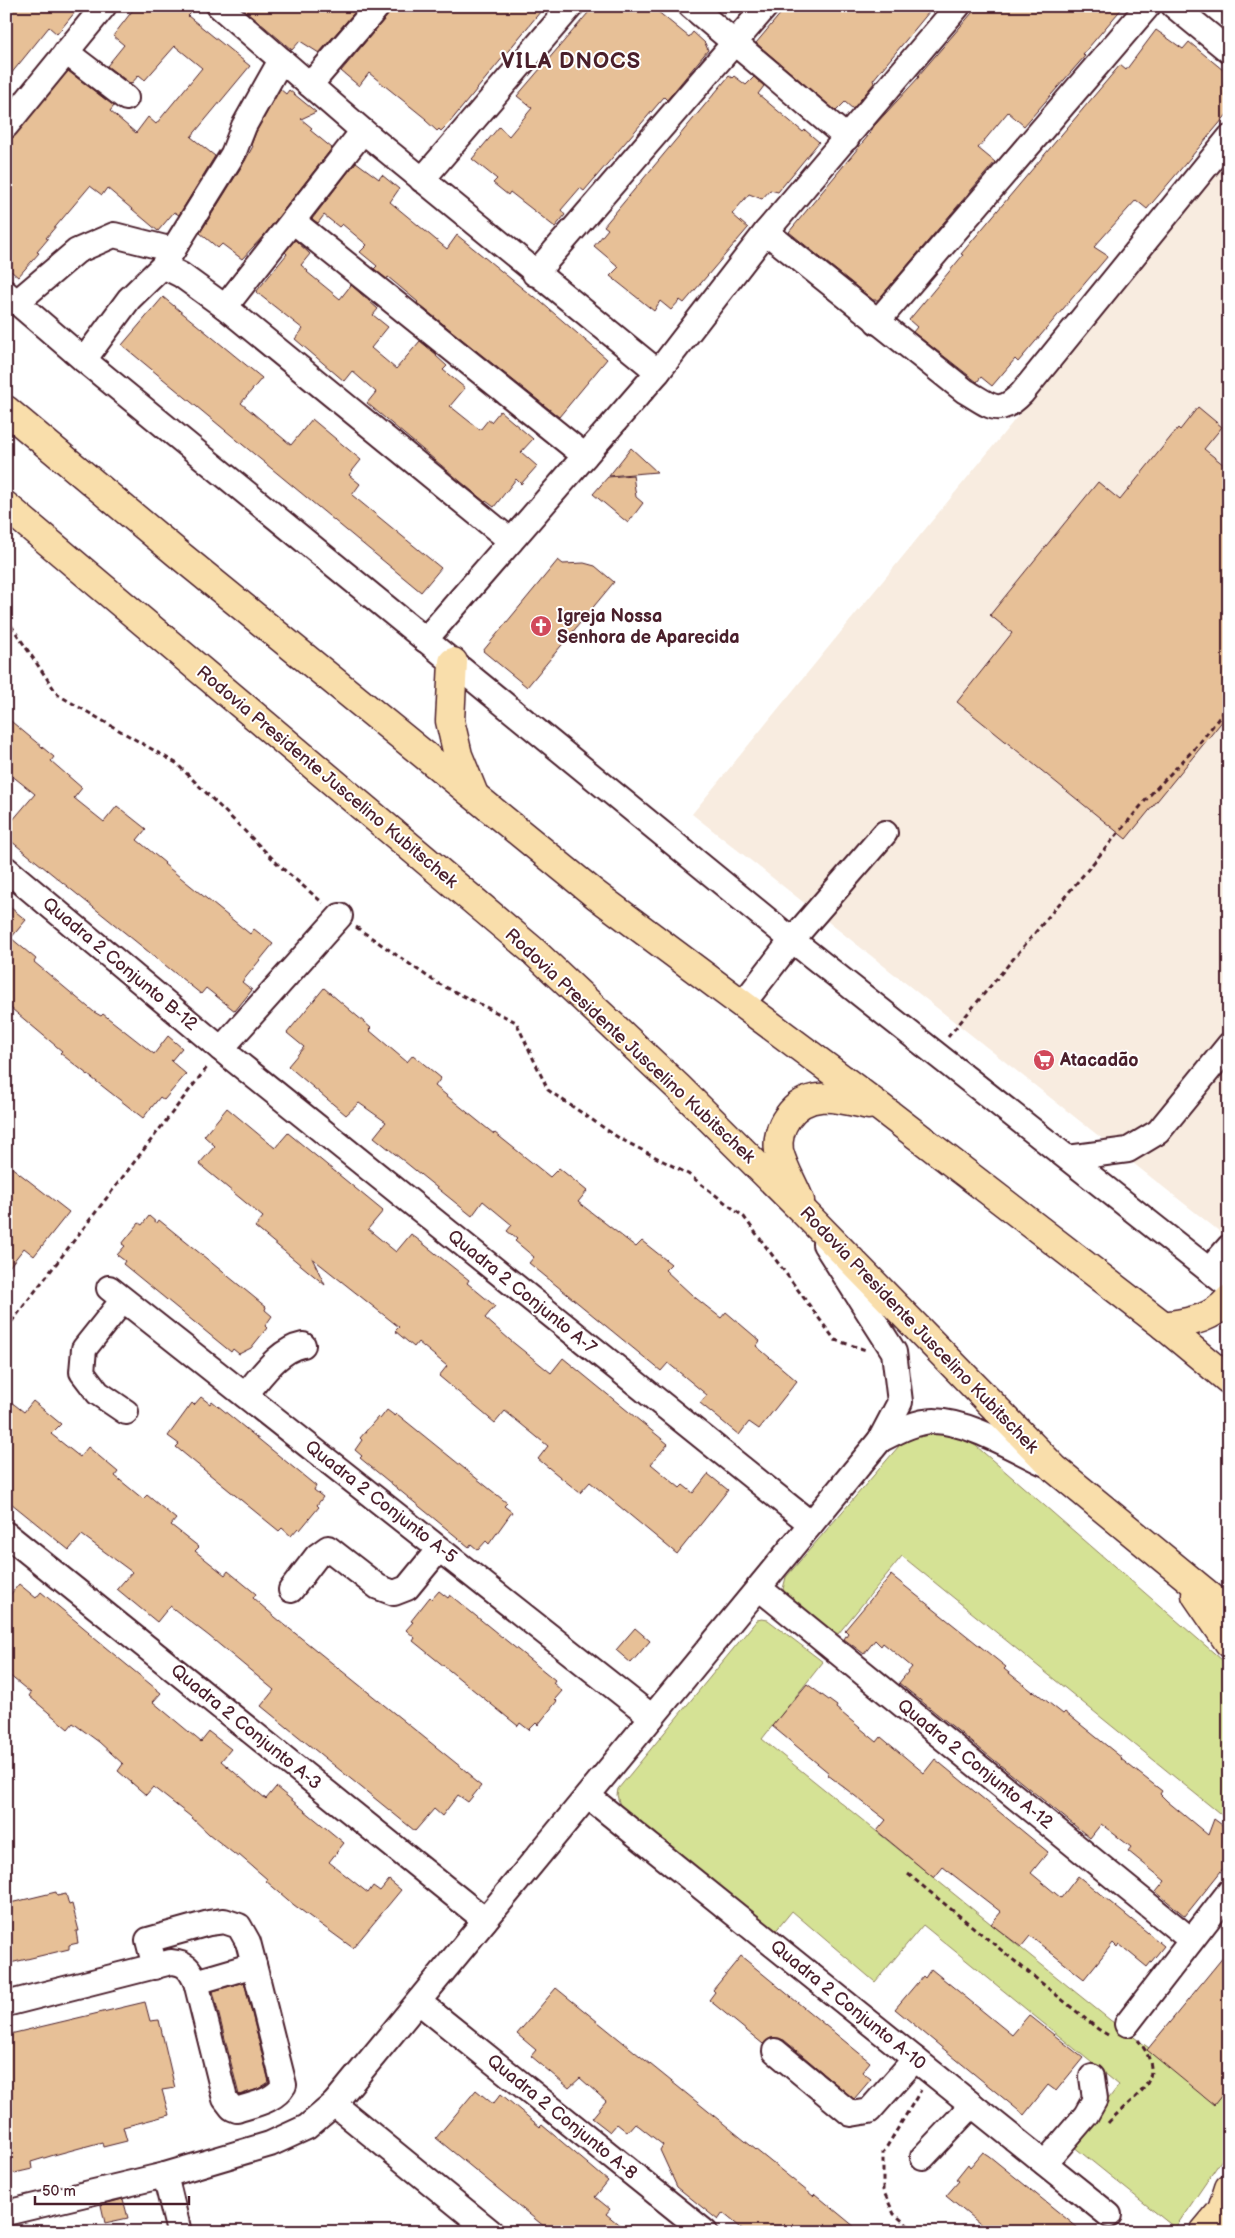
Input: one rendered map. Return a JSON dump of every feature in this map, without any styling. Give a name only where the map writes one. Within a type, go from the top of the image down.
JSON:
[{"type":"main road","points":[[6,410],[596,895],[880,1107],[1164,1326],[1229,1380]]},
{"type":"main road","name":"Rodovia Presidente Juscelino Kubitschek","points":[[6,506],[531,949],[678,1087],[805,1213],[1055,1469],[1184,1577],[1229,1612]]},
{"type":"main road","points":[[453,662],[450,721],[458,756],[474,795]]},
{"type":"main road","points":[[805,1213],[779,1150],[780,1135],[784,1123],[792,1110],[812,1098],[834,1097],[880,1107]]},
{"type":"main road","points":[[1164,1326],[1198,1320],[1209,1316],[1221,1308],[1229,1288]]},
{"type":"main road","points":[[1184,1577],[1229,1643]]},
{"type":"main road","points":[[1204,2232],[1226,2200]]},
{"type":"street","points":[[6,126],[104,6]]},
{"type":"street","points":[[219,6],[362,131],[535,274],[658,372]]},
{"type":"street","points":[[310,85],[378,6]]},
{"type":"street","points":[[422,180],[571,6]]},
{"type":"street","points":[[691,6],[847,138]]},
{"type":"street","points":[[535,274],[766,6]]},
{"type":"street","points":[[425,640],[658,372],[766,232],[958,6]]},
{"type":"street","points":[[877,322],[1148,6]]},
{"type":"street","points":[[1174,6],[1229,51]]},
{"type":"street","points":[[66,52],[126,98]]},
{"type":"street","points":[[84,360],[129,299],[168,258],[233,154],[244,126],[281,60]]},
{"type":"street","points":[[225,307],[362,131]]},
{"type":"street","points":[[766,232],[965,391],[995,408],[1006,407],[1022,393],[1229,138]]},
{"type":"street","points":[[293,221],[585,456]]},
{"type":"street","points":[[511,540],[225,307],[186,279],[168,258],[114,235],[77,251],[12,298],[84,360],[792,940],[1209,1270],[1229,1288]]},
{"type":"street","points":[[742,1005],[792,940],[885,833]]},
{"type":"street","name":"Quadra 2 Conjunto B-12","points":[[6,869],[227,1054]]},
{"type":"street","points":[[227,1054],[340,916]]},
{"type":"street","points":[[1068,1158],[1128,1150],[1158,1132],[1229,1045]]},
{"type":"street","name":"Quadra 2 Conjunto A-7","points":[[227,1054],[811,1524]]},
{"type":"street","points":[[6,2213],[165,2175],[270,2144],[306,2127],[334,2104],[880,1440],[900,1402],[894,1352],[805,1213]]},
{"type":"street","points":[[1209,1270],[1229,1247]]},
{"type":"street","name":"Quadra 2 Conjunto A-5","points":[[126,1412],[98,1393],[82,1372],[84,1349],[116,1294],[652,1717]]},
{"type":"street","points":[[245,1395],[291,1347],[303,1345]]},
{"type":"street","points":[[880,1440],[924,1422],[934,1421],[954,1424],[976,1431],[1055,1469]]},
{"type":"street","name":"Quadra 2 Conjunto A-3","points":[[6,1534],[485,1920]]},
{"type":"street","points":[[291,1590],[317,1556],[328,1548],[378,1586],[394,1593],[407,1588],[439,1549]]},
{"type":"street","name":"Quadra 2 Conjunto A-12","points":[[759,1588],[1191,1940]]},
{"type":"street","name":"Quadra 2 Conjunto A-10","points":[[588,1796],[1109,2214]]},
{"type":"street","points":[[1127,2024],[1229,1892]]},
{"type":"street","points":[[6,2004],[155,1967],[171,1962],[182,1963],[190,1969],[196,1982],[225,2099],[232,2108],[238,2110],[272,2098],[280,2093],[284,2085],[248,1942],[239,1926],[224,1921],[182,1929],[148,1940],[155,1967]]},
{"type":"street","points":[[196,1982],[254,1965]]},
{"type":"street","name":"Quadra 2 Conjunto A-8","points":[[418,2002],[706,2232]]},
{"type":"street","points":[[775,2051],[851,2114],[869,2111],[915,2059]]},
{"type":"street","points":[[1045,2163],[1086,2115],[1094,2099],[1092,2077]]},
{"type":"street","points":[[334,2104],[491,2232]]},
{"type":"street","points":[[923,2157],[972,2105]]},
{"type":"street","points":[[165,2175],[179,2232]]},
{"type":"path","points":[[6,618],[58,695],[176,763],[282,868],[340,916],[437,983],[516,1022],[548,1090],[619,1138],[688,1174],[744,1216],[835,1340],[876,1353],[896,1364]]},
{"type":"path","points":[[934,1052],[1150,794],[1198,745],[1229,705]]},
{"type":"path","points":[[6,1329],[227,1054]]},
{"type":"path","points":[[908,1874],[1098,2029],[1108,2035],[1115,2034],[1127,2024],[1149,2054],[1152,2071],[1147,2086],[1106,2125]]},
{"type":"shaded area","points":[[1229,158],[1229,1239],[692,814]]},
{"type":"green space","points":[[939,1433],[961,1438],[976,1446],[1229,1666],[1229,1821],[902,1556],[838,1634],[788,1600],[783,1589],[786,1577],[899,1446],[913,1438]]},
{"type":"green space","points":[[757,1620],[768,1620],[823,1662],[762,1739],[1110,2020],[1216,2096],[1229,2080],[1229,2149],[1175,2228],[1073,2146],[1119,2085],[923,1925],[875,1982],[792,1911],[774,1933],[620,1806],[617,1795],[618,1789]]},
{"type":"building","points":[[6,6],[80,6],[57,34],[49,27],[6,80]]},
{"type":"building","points":[[136,6],[181,6],[191,13],[188,16],[250,66],[191,137],[215,156],[179,215],[174,212],[158,231],[107,188],[102,195],[90,186],[46,238],[48,239],[37,252],[39,253],[18,277],[6,267],[6,145],[68,71],[114,106],[110,111],[136,133],[148,117],[156,124],[202,68],[175,46],[145,80],[139,75],[131,84],[107,66],[124,45],[113,36]]},
{"type":"building","points":[[240,6],[360,6],[319,53],[300,41],[292,50]]},
{"type":"building","points":[[391,6],[545,6],[450,122],[441,131],[439,129],[437,131],[426,119],[369,73],[359,86],[341,71],[388,15]]},
{"type":"building","points":[[594,6],[651,6],[689,37],[693,32],[705,43],[708,50],[667,100],[664,97],[584,191],[580,188],[561,210],[565,215],[555,227],[510,192],[508,195],[493,183],[497,179],[472,159],[499,127],[509,136],[532,108],[517,96]]},
{"type":"building","points":[[787,6],[934,6],[873,80],[874,83],[853,109],[845,102],[836,111],[756,43]]},
{"type":"building","points":[[978,6],[1070,6],[1075,11],[1078,6],[1124,6],[1083,54],[1085,56],[1024,126],[1008,112],[978,148],[995,162],[878,300],[873,300],[789,232],[868,136],[874,126],[919,77]]},
{"type":"building","points":[[1156,30],[1183,49],[1189,42],[1229,75],[1229,112],[1147,209],[1136,200],[1094,247],[1108,256],[1018,362],[1015,359],[992,386],[981,377],[977,382],[913,332],[917,327],[909,320],[963,255],[961,254],[1120,65],[1126,70]]},
{"type":"building","points":[[729,76],[732,78],[734,76],[746,85],[754,77],[764,86],[758,94],[803,132],[805,130],[819,142],[778,192],[770,190],[762,199],[749,194],[732,214],[748,228],[684,303],[680,300],[671,310],[660,301],[654,311],[610,276],[619,267],[594,246],[608,229],[604,226]]},
{"type":"building","points":[[280,89],[286,94],[289,90],[316,112],[301,119],[312,128],[310,130],[332,148],[265,234],[242,259],[222,244],[218,248],[200,233],[245,161],[253,146],[251,145],[256,132]]},
{"type":"building","points":[[356,162],[379,179],[382,175],[399,189],[390,202],[447,249],[457,235],[534,296],[607,359],[559,417],[417,303],[388,277],[387,279],[374,269],[377,266],[360,252],[367,245],[342,224],[339,227],[324,215],[318,223],[312,219]]},
{"type":"building","points":[[295,240],[310,254],[301,265],[307,272],[340,299],[351,285],[378,309],[373,315],[388,327],[371,348],[396,369],[420,341],[447,366],[443,370],[465,388],[450,406],[480,430],[488,420],[491,422],[500,411],[533,439],[521,452],[537,466],[521,484],[516,479],[494,507],[485,502],[367,403],[376,392],[352,371],[344,381],[295,339],[303,329],[256,292],[287,254],[285,252]]},
{"type":"building","points":[[163,297],[262,378],[241,403],[291,445],[312,419],[361,460],[349,475],[360,484],[352,495],[441,568],[421,592],[122,345]]},
{"type":"building","points":[[1198,407],[1222,427],[1204,449],[1229,469],[1229,713],[1126,839],[957,702],[1012,633],[990,615],[1098,482],[1120,500],[1178,428],[1180,430]]},
{"type":"building","points":[[631,448],[657,472],[609,476]]},
{"type":"building","points":[[633,475],[636,497],[643,503],[628,523],[593,494],[608,477]]},
{"type":"building","name":"Igreja Nossa Senhora de Aparecida","points":[[558,560],[563,564],[584,563],[595,566],[614,582],[527,687],[483,651]]},
{"type":"building","points":[[6,717],[54,757],[51,761],[82,788],[74,798],[104,822],[117,806],[146,829],[137,840],[164,864],[250,934],[254,929],[273,944],[242,982],[252,990],[235,1011],[206,988],[201,994],[6,837],[6,828],[35,794],[6,771]]},
{"type":"building","points":[[6,904],[26,920],[11,938],[36,959],[34,962],[94,1012],[101,1016],[103,1014],[154,1054],[168,1036],[182,1048],[171,1061],[186,1074],[164,1100],[160,1097],[143,1118],[60,1053],[62,1051],[6,1004]]},
{"type":"building","points":[[324,988],[407,1062],[413,1055],[441,1078],[435,1086],[550,1177],[559,1168],[587,1191],[578,1202],[636,1247],[642,1241],[671,1264],[665,1270],[692,1295],[721,1318],[726,1312],[760,1341],[756,1346],[797,1381],[759,1429],[749,1422],[739,1435],[700,1403],[707,1395],[668,1363],[661,1371],[529,1263],[534,1257],[515,1241],[517,1239],[507,1231],[512,1225],[483,1201],[472,1216],[374,1137],[386,1122],[359,1103],[346,1115],[288,1066],[304,1047],[287,1033]]},
{"type":"building","points":[[227,1108],[275,1148],[288,1133],[383,1211],[368,1229],[396,1252],[411,1234],[469,1280],[467,1283],[495,1306],[485,1318],[510,1340],[551,1373],[563,1358],[668,1444],[651,1464],[680,1488],[683,1485],[693,1493],[708,1474],[728,1490],[677,1554],[590,1482],[580,1493],[538,1459],[548,1446],[505,1411],[495,1423],[439,1376],[447,1366],[418,1342],[414,1347],[395,1331],[399,1327],[312,1258],[325,1285],[255,1227],[263,1217],[199,1164],[215,1146],[204,1136]]},
{"type":"building","points":[[6,1163],[69,1212],[34,1256],[24,1248],[6,1271]]},
{"type":"building","points":[[149,1216],[157,1223],[159,1220],[266,1307],[265,1310],[272,1316],[265,1326],[267,1328],[251,1348],[239,1354],[233,1349],[231,1352],[123,1264],[125,1261],[117,1255],[125,1246],[122,1244],[139,1223],[142,1225]]},
{"type":"building","points":[[201,1397],[210,1404],[212,1401],[316,1486],[314,1490],[323,1497],[317,1505],[319,1507],[300,1530],[298,1528],[291,1536],[282,1528],[279,1531],[176,1447],[179,1444],[168,1436],[192,1403],[194,1405]]},
{"type":"building","points":[[6,1398],[24,1412],[33,1401],[61,1424],[51,1434],[80,1457],[88,1447],[118,1472],[115,1476],[143,1499],[147,1495],[176,1519],[171,1525],[199,1547],[195,1551],[225,1575],[228,1571],[256,1594],[253,1598],[275,1617],[472,1776],[471,1778],[481,1786],[468,1802],[458,1795],[442,1816],[434,1809],[415,1831],[261,1706],[274,1690],[209,1636],[170,1606],[157,1622],[117,1589],[132,1572],[82,1535],[69,1550],[6,1499]]},
{"type":"building","points":[[387,1410],[395,1416],[397,1414],[507,1503],[504,1506],[512,1512],[489,1544],[486,1541],[478,1550],[471,1544],[469,1547],[360,1458],[362,1456],[355,1450],[362,1440],[360,1438],[378,1417],[380,1419]]},
{"type":"building","points":[[891,1575],[1006,1667],[1004,1669],[1033,1692],[1063,1714],[1065,1712],[1122,1758],[1162,1791],[1160,1794],[1167,1801],[1208,1835],[1214,1819],[1229,1830],[1229,1861],[1185,1916],[1156,1892],[1165,1881],[1128,1851],[1131,1847],[1101,1824],[1090,1838],[899,1683],[912,1667],[883,1643],[881,1646],[875,1640],[864,1654],[844,1639],[848,1633],[845,1630]]},
{"type":"building","points":[[19,1584],[36,1598],[41,1592],[161,1693],[153,1702],[201,1742],[209,1732],[231,1749],[221,1761],[266,1799],[276,1787],[344,1843],[329,1862],[368,1893],[373,1886],[380,1891],[389,1880],[401,1890],[353,1948],[294,1905],[239,1855],[238,1857],[153,1787],[146,1795],[118,1771],[123,1764],[99,1742],[73,1723],[68,1729],[29,1696],[31,1693],[9,1675],[11,1672],[6,1669],[6,1600]]},
{"type":"building","points":[[439,1591],[448,1598],[450,1595],[555,1680],[553,1683],[562,1691],[555,1699],[557,1701],[538,1725],[536,1723],[529,1730],[520,1723],[518,1726],[413,1641],[415,1638],[406,1630],[430,1597],[432,1599]]},
{"type":"building","points":[[635,1628],[650,1641],[631,1663],[616,1650]]},
{"type":"building","points":[[807,1684],[837,1706],[836,1708],[877,1742],[881,1737],[924,1773],[935,1759],[1048,1852],[1031,1873],[1061,1898],[1078,1876],[1164,1946],[1147,1967],[1119,1944],[1117,1947],[1113,1943],[1084,1979],[1030,1936],[1021,1947],[991,1924],[1001,1912],[943,1867],[934,1878],[877,1831],[886,1820],[828,1775],[829,1773],[772,1726]]},
{"type":"building","points":[[56,1892],[57,1896],[66,1894],[69,1905],[72,1904],[79,1931],[76,1931],[78,1943],[69,1945],[69,1949],[6,1964],[6,1904]]},
{"type":"building","points":[[1229,1950],[1229,2086],[1214,2105],[1147,2050]]},
{"type":"building","points":[[741,1956],[870,2062],[862,2072],[871,2079],[854,2099],[784,2040],[771,2038],[763,2044],[709,2000],[715,1992],[713,1990]]},
{"type":"building","points":[[931,1969],[1012,2035],[1029,2015],[1083,2058],[1056,2091],[1048,2085],[1024,2115],[895,2009],[923,1976],[925,1978]]},
{"type":"building","points":[[244,1982],[269,2082],[258,2089],[239,2095],[213,1991]]},
{"type":"building","points":[[556,1988],[813,2196],[815,2194],[861,2232],[746,2232],[723,2213],[718,2220],[677,2187],[660,2150],[663,2145],[635,2123],[627,2132],[617,2124],[610,2132],[592,2118],[606,2101],[580,2078],[569,2088],[531,2056],[536,2050],[517,2034]]},
{"type":"building","points":[[145,2002],[150,2021],[159,2020],[175,2088],[162,2090],[169,2115],[123,2127],[127,2141],[103,2147],[102,2142],[54,2155],[31,2162],[32,2169],[6,2175],[6,2035]]},
{"type":"building","points":[[476,2090],[493,2104],[501,2094],[540,2127],[542,2125],[608,2181],[595,2197],[610,2209],[606,2214],[628,2232],[551,2232],[436,2138]]},
{"type":"building","points":[[983,2152],[1083,2232],[990,2232],[946,2196],[959,2181],[956,2179],[968,2164],[970,2167]]},
{"type":"building","points":[[123,2199],[128,2218],[105,2223],[101,2205]]},
{"type":"place","name":"Igreja Nossa Senhora de Aparecida","points":[[541,626]]},
{"type":"place","name":"Atacadão","points":[[1044,1060]]},
{"type":"district","name":"VILA DNOCS","points":[[571,61]]}]
